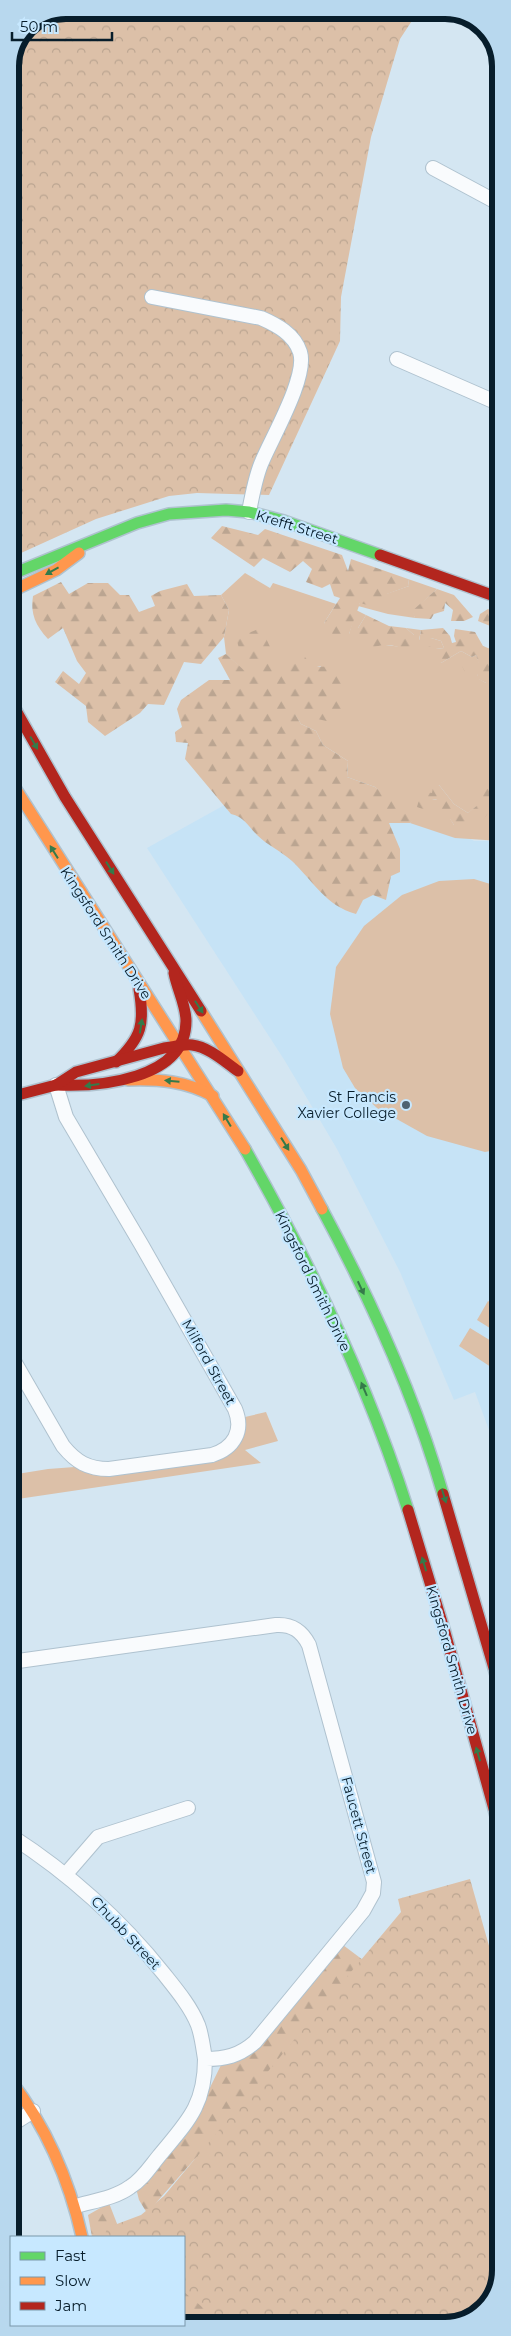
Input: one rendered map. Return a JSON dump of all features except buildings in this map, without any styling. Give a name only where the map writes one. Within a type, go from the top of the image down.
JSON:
[{"type":"main road","name":"Krefft Street","points":[[19,571],[57,554],[90,544],[137,524],[169,514],[202,510],[249,512],[284,520],[492,595]]},
{"type":"main road","name":"Krefft Street","points":[[19,588],[56,570],[90,544]]},
{"type":"main road","points":[[19,716],[65,797],[301,1170],[343,1248],[380,1327],[418,1421],[471,1585],[492,1660]]},
{"type":"main road","name":"Kingsford Smith Drive","points":[[19,795],[79,892],[213,1096],[268,1189],[308,1265],[344,1342],[392,1463],[426,1569],[492,1802]]},
{"type":"main road","points":[[128,1080],[153,1071],[171,1056],[179,1046],[186,1028],[183,1006],[176,989],[172,966]]},
{"type":"main road","points":[[116,1062],[132,1048],[142,1028],[142,1008],[137,982]]},
{"type":"main road","points":[[56,1086],[76,1072],[164,1048],[193,1045],[210,1052],[241,1073]]},
{"type":"main road","points":[[19,1095],[56,1086],[77,1087],[128,1080],[179,1081],[198,1087],[213,1096]]},
{"type":"main road","points":[[19,2092],[33,2111],[58,2156],[76,2206],[82,2236]]},
{"type":"street","points":[[432,168],[492,200]]},
{"type":"street","points":[[152,297],[261,318],[276,324],[288,334],[300,354],[301,366],[296,388],[261,464],[249,512]]},
{"type":"street","points":[[397,359],[492,401]]},
{"type":"street","name":"Milford Street","points":[[19,1370],[63,1446],[72,1458],[96,1469],[109,1469],[212,1455],[223,1452],[236,1437],[239,1418],[235,1409],[142,1244],[66,1117],[56,1086]]},
{"type":"street","name":"Faucett Street","points":[[19,1661],[276,1625],[293,1627],[305,1637],[309,1645],[372,1871],[373,1892],[364,1911],[255,2042],[245,2051],[234,2056],[205,2059]]},
{"type":"street","points":[[66,1874],[98,1837],[188,1808]]},
{"type":"street","name":"Chubb Street","points":[[19,1842],[66,1874],[143,1948],[173,1986],[198,2024],[205,2059]]},
{"type":"street","points":[[76,2206],[122,2191],[143,2176],[191,2117],[203,2089],[205,2059]]},
{"type":"street","points":[[19,2120],[33,2111]]},
{"type":"shaded area","name":"St Francis Xavier College","points":[[318,753],[474,841],[492,841],[492,1438],[475,1392],[454,1400],[400,1272],[337,1149],[285,1061],[147,848]]},
{"type":"green space","points":[[66,19],[413,19],[400,39],[371,137],[341,297],[340,341],[269,495],[197,493],[169,496],[96,519],[19,554],[19,66],[22,48],[27,40],[48,22]]},
{"type":"green space","points":[[222,526],[258,535],[265,529],[342,555],[348,571],[351,559],[408,579],[409,586],[387,594],[382,609],[360,603],[349,634],[334,636],[324,623],[340,598],[334,596],[330,584],[322,588],[306,582],[312,569],[303,561],[290,572],[263,558],[254,567],[211,538]]},
{"type":"green space","points":[[245,573],[270,588],[273,583],[336,604],[324,623],[349,634],[356,610],[366,615],[358,628],[378,644],[402,647],[414,635],[406,628],[421,630],[419,640],[431,638],[441,641],[444,648],[436,649],[441,663],[461,651],[472,657],[476,655],[481,668],[477,674],[479,679],[486,683],[492,681],[492,789],[489,798],[492,802],[492,840],[455,838],[410,823],[413,820],[375,787],[347,777],[348,761],[323,745],[316,731],[301,724],[294,713],[321,666],[284,675],[246,673],[226,654],[224,637],[229,610],[221,595]],"holes":[[[439,785],[454,804],[468,813],[479,804],[454,825],[438,799],[432,800]]]},
{"type":"green space","points":[[408,579],[437,589],[413,611],[415,618],[388,614],[358,606],[360,603],[409,586]]},
{"type":"green space","points":[[61,582],[69,594],[88,583],[108,583],[120,595],[129,595],[139,612],[155,606],[151,596],[160,591],[187,584],[194,596],[221,595],[229,610],[224,637],[201,664],[184,662],[164,705],[148,704],[140,713],[105,736],[88,722],[86,706],[55,682],[63,671],[79,684],[86,673],[77,661],[63,628],[48,639],[37,624],[33,614],[33,596]]},
{"type":"green space","points":[[437,589],[454,595],[473,617],[464,621],[451,621],[453,610],[445,603],[444,611],[434,614],[431,619],[415,618],[412,611]]},
{"type":"green space","points":[[488,609],[492,611],[492,627],[478,621],[480,614]]},
{"type":"green space","points":[[366,615],[389,626],[406,628],[414,635],[416,646],[408,652],[398,647],[387,645],[367,651],[358,641],[358,628]]},
{"type":"green space","points":[[261,628],[283,674],[289,659],[303,654],[312,667],[344,666],[340,724],[295,714],[301,724],[316,731],[323,745],[348,761],[347,777],[375,787],[383,793],[396,793],[414,820],[410,823],[389,823],[400,849],[400,872],[391,876],[386,900],[373,895],[363,900],[356,914],[345,910],[328,899],[292,861],[261,839],[243,820],[231,814],[185,759],[188,743],[176,742],[175,732],[182,727],[177,709],[181,700],[209,680],[230,680],[218,658],[226,654],[246,672],[236,638]]},
{"type":"green space","points":[[443,628],[450,636],[452,643],[456,642],[454,636],[455,629],[475,632],[483,646],[492,650],[492,688],[489,689],[486,683],[478,679],[477,674],[466,674],[462,666],[470,665],[480,668],[476,655],[472,657],[461,651],[441,663],[434,661],[425,651],[429,646],[436,649],[444,648],[441,641],[431,638],[427,642],[419,641],[421,630]]},
{"type":"green space","points":[[484,777],[492,778],[492,802],[489,799],[485,803],[478,799],[474,791],[479,789]]},
{"type":"green space","points":[[439,785],[454,804],[468,813],[479,804],[488,813],[480,824],[474,821],[468,829],[454,825],[450,819],[441,826],[439,813],[434,807],[437,799],[432,800],[428,811],[417,807],[421,791],[432,793],[433,787]]},
{"type":"green space","points":[[474,879],[492,885],[492,1151],[485,1152],[427,1136],[377,1108],[355,1088],[343,1068],[330,1014],[336,967],[364,926],[402,895],[439,881]]},
{"type":"green space","points":[[488,1301],[492,1303],[492,1329],[477,1320]]},
{"type":"green space","points":[[470,1328],[492,1341],[492,1368],[459,1346]]},
{"type":"green space","points":[[266,1412],[278,1441],[245,1450],[261,1463],[19,1499],[19,1474],[48,1469],[208,1457],[235,1446],[246,1429],[245,1417]]},
{"type":"green space","points":[[470,1879],[492,1956],[492,2270],[490,2285],[486,2294],[476,2305],[469,2311],[454,2316],[214,2317],[185,2293],[185,2236],[105,2236],[106,2231],[109,2227],[141,2215],[164,2196],[401,1912],[398,1899]]},
{"type":"green space","points":[[343,1945],[391,1981],[193,2161],[147,2213],[139,2200],[136,2188],[202,2104],[221,2065],[266,2037]]},
{"type":"green space","points":[[109,2203],[121,2234],[128,2236],[92,2236],[88,2215]]},
{"type":"green space","points":[[185,2291],[217,2317],[185,2317]]},
{"type":"traffic: fast","points":[[19,571],[137,523],[169,514],[226,510],[249,512],[284,521],[380,555]]},
{"type":"traffic: fast","points":[[245,1149],[315,1280],[336,1325],[375,1416],[408,1510]]},
{"type":"traffic: fast","points":[[322,1209],[357,1277],[390,1349],[419,1421],[443,1494]]},
{"type":"traffic: slow","points":[[19,588],[56,570],[79,553]]},
{"type":"traffic: slow","points":[[19,794],[245,1149]]},
{"type":"traffic: slow","points":[[201,1011],[301,1170],[322,1209]]},
{"type":"traffic: slow","points":[[128,1080],[172,1082],[193,1087],[213,1096]]},
{"type":"traffic: slow","points":[[19,2092],[46,2136],[55,2155],[77,2216],[82,2236]]},
{"type":"traffic: jam","points":[[380,555],[492,595]]},
{"type":"traffic: jam","points":[[19,716],[65,797],[201,1011]]},
{"type":"traffic: jam","points":[[56,1085],[94,1084],[137,1076],[156,1068],[172,1056],[182,1041],[186,1021],[185,1009],[174,973]]},
{"type":"traffic: jam","points":[[116,1062],[131,1045],[140,1029],[142,1012],[139,989]]},
{"type":"traffic: jam","points":[[19,1095],[56,1085],[76,1072],[164,1048],[182,1045],[198,1046],[205,1049],[238,1071]]},
{"type":"traffic: jam","points":[[443,1494],[492,1661]]},
{"type":"traffic: jam","points":[[408,1510],[444,1629],[492,1802]]},
{"type":"place","name":"St Francis Xavier College","points":[[406,1105]]}]
